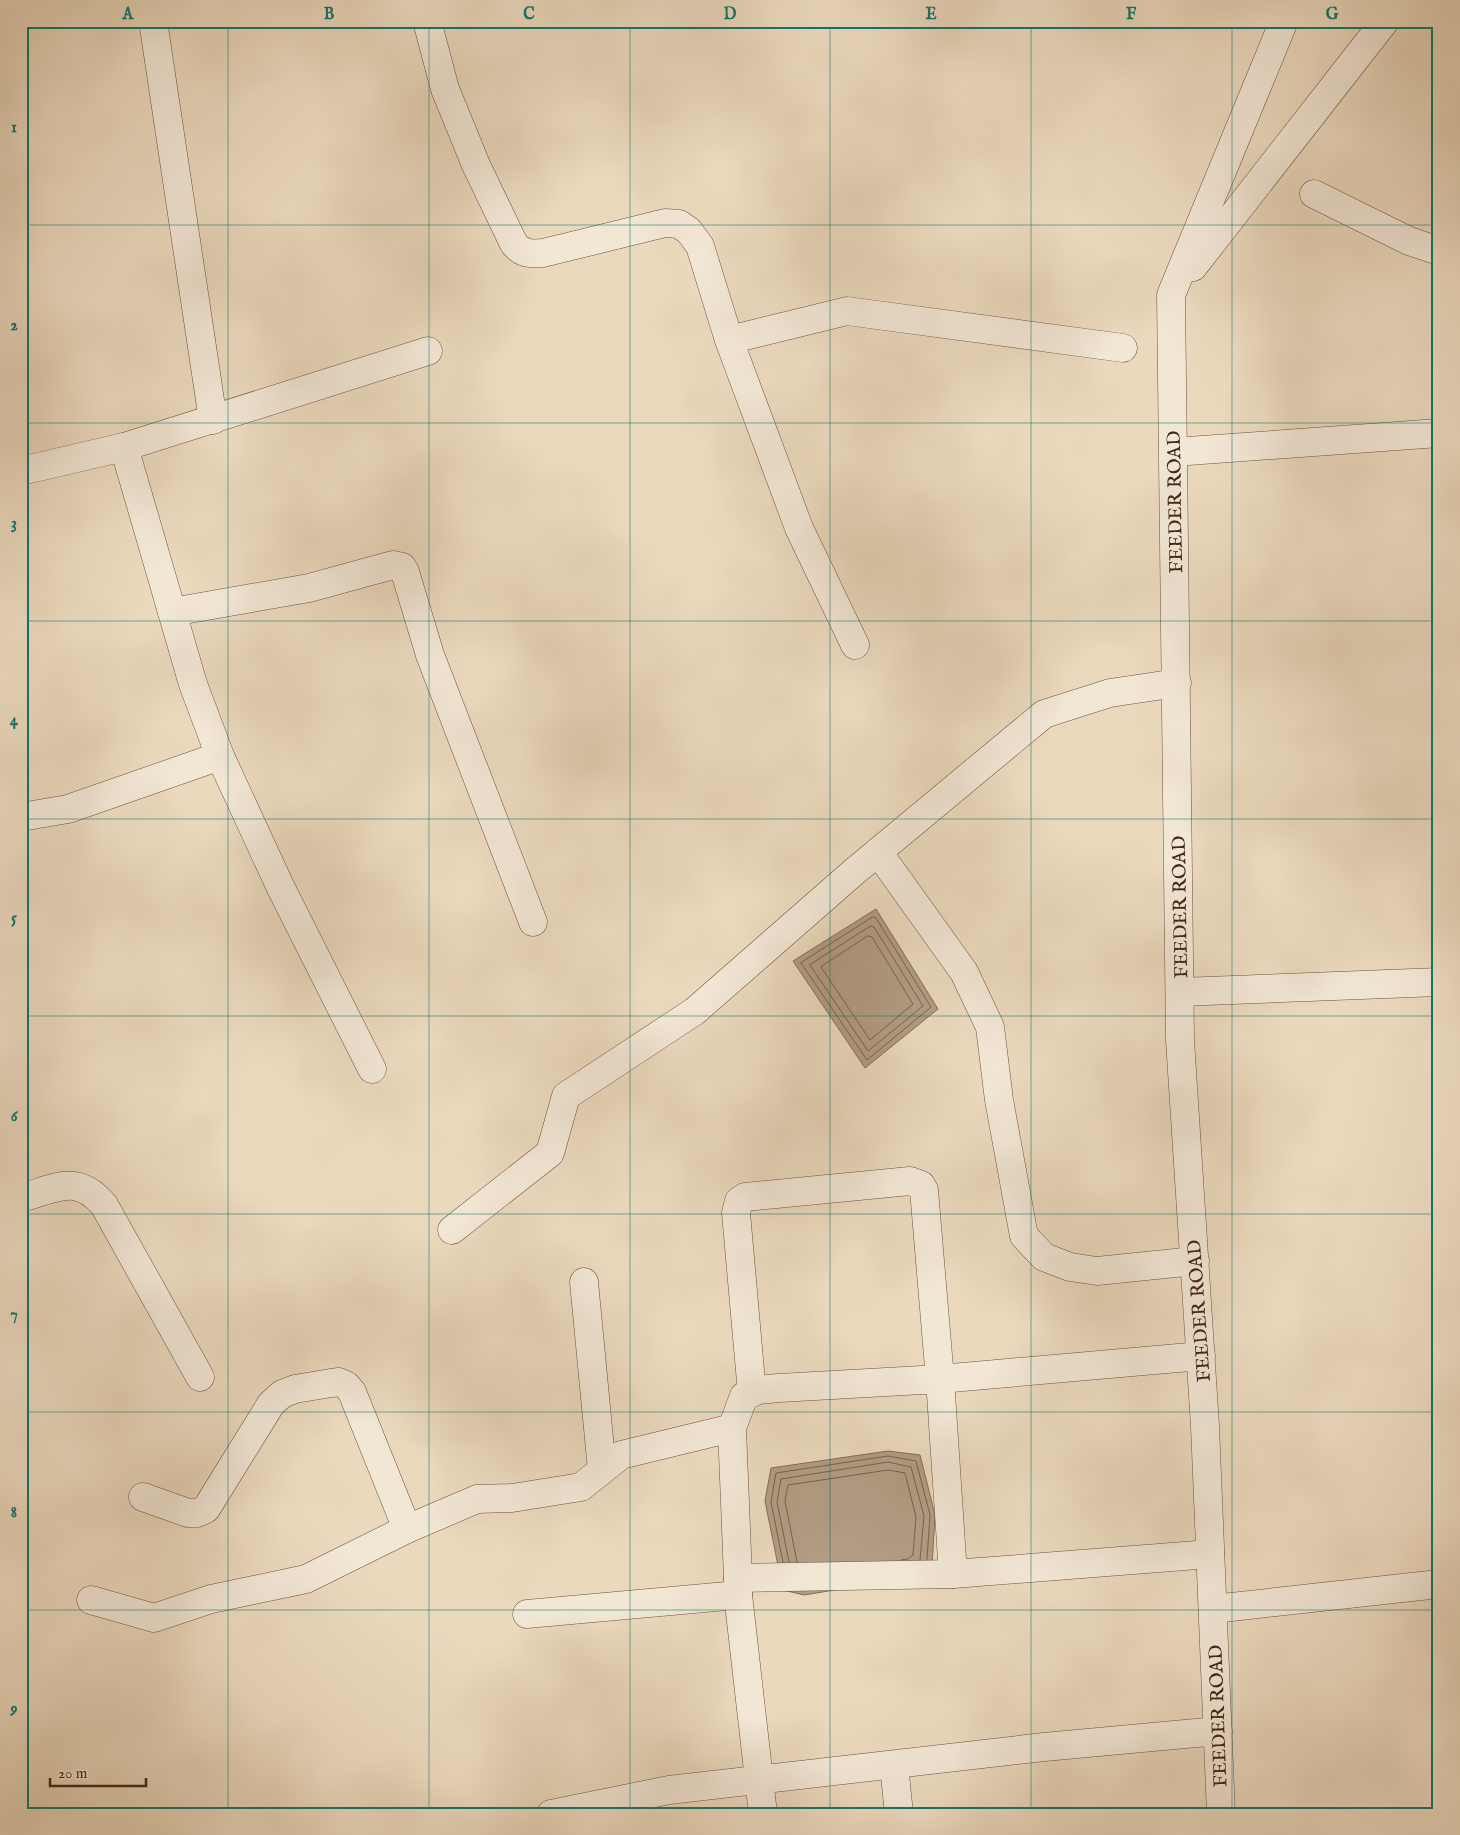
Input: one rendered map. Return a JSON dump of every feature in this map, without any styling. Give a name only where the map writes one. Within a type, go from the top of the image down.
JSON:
[{"type":"street","points":[[154,21],[213,420]]},
{"type":"street","points":[[428,21],[445,88],[476,164],[514,244],[521,252],[531,254],[543,253],[665,223],[680,224],[689,231],[700,246],[729,340],[799,528],[855,645]]},
{"type":"street","name":"FEEDER ROAD","points":[[1221,1814],[1201,1356],[1180,1040],[1172,295],[1284,21]]},
{"type":"street","points":[[1172,295],[1385,21]]},
{"type":"street","points":[[1314,194],[1409,241],[1439,251]]},
{"type":"street","points":[[729,340],[847,311],[1123,348]]},
{"type":"street","points":[[21,471],[124,447],[428,351]]},
{"type":"street","points":[[1174,452],[1439,432]]},
{"type":"street","points":[[124,447],[193,684],[220,756],[280,886],[372,1069]]},
{"type":"street","points":[[172,612],[309,588],[393,565],[402,567],[430,655],[533,922]]},
{"type":"street","points":[[452,1230],[550,1153],[566,1096],[695,1011],[878,852],[1044,714],[1110,693],[1177,684]]},
{"type":"street","points":[[21,817],[68,809],[220,756]]},
{"type":"street","points":[[878,852],[964,972],[990,1027],[999,1100],[1024,1236],[1044,1257],[1070,1267],[1097,1271],[1195,1262]]},
{"type":"street","points":[[1180,992],[1439,982]]},
{"type":"street","points":[[752,1392],[736,1213],[739,1201],[745,1198],[910,1181],[921,1185],[924,1190],[940,1379],[952,1574]]},
{"type":"street","points":[[21,1198],[75,1184],[84,1187],[96,1195],[104,1205],[200,1377]]},
{"type":"street","points":[[584,1282],[602,1470]]},
{"type":"street","points":[[763,1814],[738,1586],[732,1428],[744,1396],[758,1390],[778,1388],[940,1379],[1201,1356]]},
{"type":"street","points":[[143,1497],[188,1513],[197,1514],[206,1509],[271,1404],[282,1394],[296,1389],[339,1382],[346,1385],[352,1392],[407,1529]]},
{"type":"street","points":[[90,1600],[154,1618],[211,1599],[306,1579],[407,1529],[477,1499],[512,1498],[581,1487],[620,1455],[732,1428]]},
{"type":"street","points":[[527,1614],[738,1586],[952,1574],[1210,1554]]},
{"type":"street","points":[[1212,1609],[1439,1584]]},
{"type":"street","points":[[551,1814],[669,1790],[1044,1747],[1218,1731]]},
{"type":"street","points":[[894,1765],[900,1814]]},
{"type":"water","points":[[876,909],[938,1009],[865,1068],[793,961]]},
{"type":"water","points":[[888,1451],[920,1455],[935,1515],[932,1566],[915,1577],[804,1595],[783,1590],[765,1501],[771,1468]]}]
